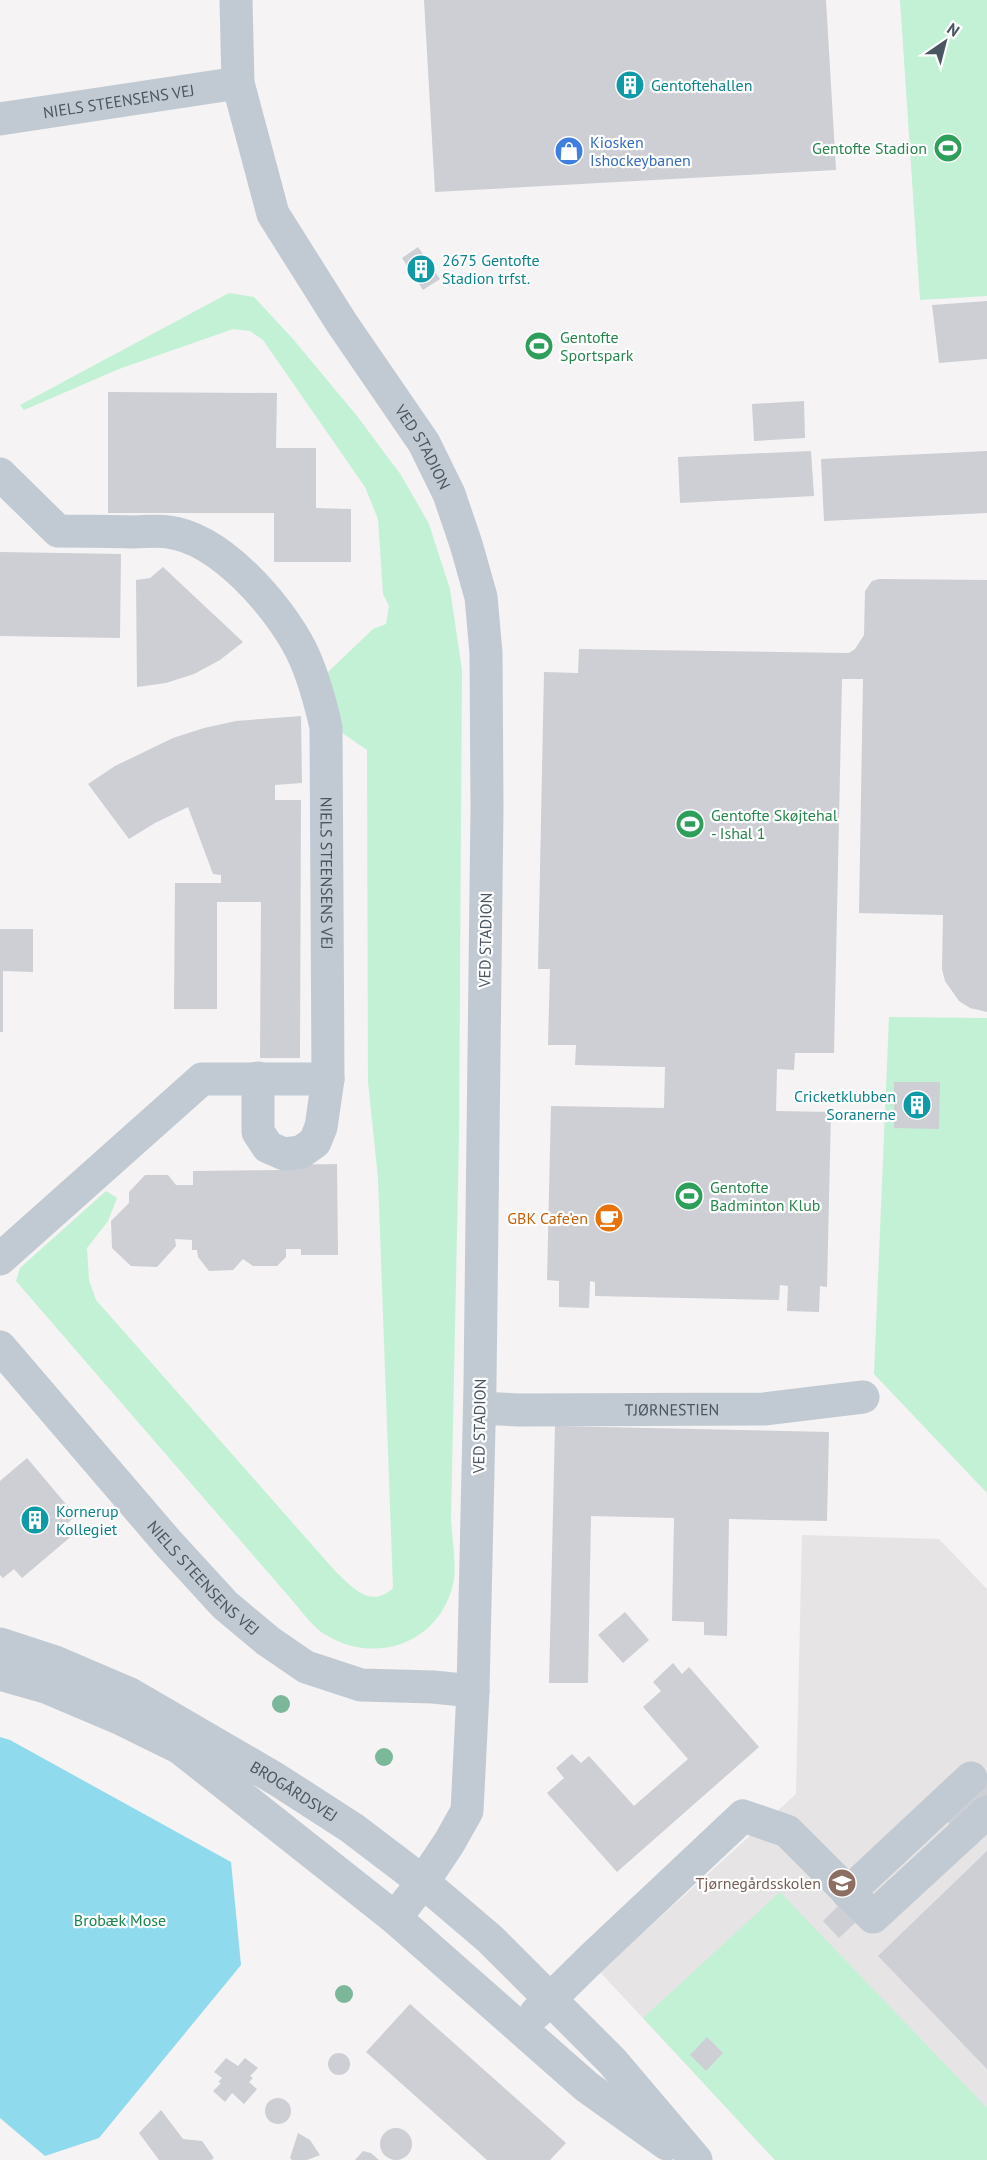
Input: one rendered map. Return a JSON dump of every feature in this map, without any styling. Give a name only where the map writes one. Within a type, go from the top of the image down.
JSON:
[{"type":"street","name":"VED STADION","points":[[236,0],[238,83],[273,214],[341,322],[424,443],[449,494],[481,597],[486,654],[487,808],[480,1408],[473,1691],[466,1810],[455,1835],[395,1918]]},
{"type":"street","name":"NIELS STEENSENS VEJ","points":[[0,119],[238,83]]},
{"type":"street","name":"NIELS STEENSENS VEJ","points":[[0,474],[58,531],[169,532],[198,541],[225,559],[252,582],[281,619],[300,649],[316,687],[326,728],[328,1079],[321,1127],[315,1142],[301,1152],[284,1154],[268,1147],[258,1132],[258,1078]]},
{"type":"street","points":[[0,1259],[202,1079],[328,1079]]},
{"type":"street","name":"NIELS STEENSENS VEJ","points":[[0,1347],[169,1544],[225,1605],[268,1641],[306,1667],[361,1685],[433,1686],[473,1691]]},
{"type":"street","name":"TJØRNESTIEN","points":[[480,1408],[520,1410],[764,1409],[863,1397]]},
{"type":"street","name":"BROGÅRDSVEJ","points":[[0,1644],[55,1662],[130,1694],[276,1779],[352,1828],[423,1882],[490,1939],[612,2061],[696,2160]]},
{"type":"street","name":"BROGÅRDSVEJ","points":[[0,1674],[46,1687],[119,1718],[180,1748],[395,1918],[587,2087],[691,2160]]},
{"type":"street","points":[[848,1893],[971,1778]]},
{"type":"street","points":[[520,2030],[550,1998],[743,1816],[787,1831],[873,1917],[987,1812]]},
{"type":"shaded area","name":"Tjørnegårdsskolen","points":[[802,1535],[939,1539],[987,1589],[987,2160],[775,2160],[600,1972],[796,1794]]},
{"type":"green space","name":"Gentofte Stadion","points":[[900,0],[987,0],[987,296],[920,300]]},
{"type":"green space","points":[[229,293],[254,297],[293,339],[357,416],[401,475],[429,524],[450,589],[462,670],[459,1137],[451,1519],[454,1578],[446,1604],[435,1621],[421,1634],[404,1643],[385,1648],[366,1648],[346,1644],[321,1632],[16,1281],[20,1268],[106,1191],[117,1198],[108,1221],[87,1248],[89,1280],[96,1300],[336,1572],[356,1590],[370,1596],[377,1597],[393,1588],[378,1178],[368,1082],[367,750],[338,730],[328,672],[373,629],[386,624],[389,606],[383,594],[378,519],[365,487],[263,340],[250,331],[233,329],[119,369],[24,410],[20,405]]},
{"type":"green space","points":[[889,1017],[987,1018],[987,1493],[874,1374]]},
{"type":"green space","points":[[780,1892],[987,2108],[987,2160],[775,2160],[643,2018]]},
{"type":"water","name":"Brobæk Mose","points":[[0,1737],[10,1740],[231,1862],[241,1965],[99,2138],[45,2156],[0,2118]]},
{"type":"building","name":"Gentoftehallen","points":[[424,0],[826,0],[836,170],[435,192]]},
{"type":"building","name":"2675 Gentofte Stadion trfst.","points":[[418,247],[440,279],[423,290],[402,258]]},
{"type":"building","points":[[987,301],[987,359],[939,363],[932,305]]},
{"type":"building","points":[[108,392],[277,393],[276,448],[316,448],[316,508],[351,509],[351,562],[274,562],[274,513],[108,513]]},
{"type":"building","points":[[804,401],[805,438],[754,441],[752,404]]},
{"type":"building","points":[[811,451],[814,496],[680,503],[678,457]]},
{"type":"building","points":[[987,451],[987,513],[824,521],[821,459]]},
{"type":"building","points":[[0,552],[121,554],[120,638],[0,636]]},
{"type":"building","points":[[163,567],[243,642],[220,660],[194,674],[166,683],[137,687],[136,580],[150,578]]},
{"type":"building","points":[[879,579],[987,580],[987,1012],[970,1008],[959,1001],[945,981],[942,969],[943,915],[859,913],[863,679],[842,679],[834,1053],[795,1053],[794,1070],[777,1069],[776,1111],[831,1112],[827,1287],[820,1286],[819,1312],[787,1311],[788,1286],[780,1285],[779,1300],[595,1296],[595,1282],[590,1281],[589,1308],[559,1307],[559,1281],[547,1280],[551,1106],[664,1108],[665,1067],[575,1065],[576,1045],[548,1045],[550,969],[538,969],[544,672],[578,673],[579,649],[849,653],[855,649],[864,635],[865,591],[872,581]]},
{"type":"building","points":[[301,716],[302,783],[275,785],[275,800],[301,800],[300,1058],[260,1058],[261,902],[217,902],[217,1009],[174,1009],[175,883],[221,883],[221,875],[213,874],[188,807],[129,839],[88,784],[115,766],[173,738],[204,728],[236,721]]},
{"type":"building","points":[[0,929],[33,929],[33,972],[3,971],[3,1032],[0,1032]]},
{"type":"building","name":"Cricketklubben Soranerne","points":[[894,1082],[940,1082],[939,1129],[894,1128]]},
{"type":"building","points":[[337,1164],[338,1255],[301,1255],[301,1249],[286,1249],[286,1257],[277,1266],[253,1266],[243,1259],[233,1270],[209,1271],[198,1257],[197,1250],[192,1250],[192,1240],[175,1239],[176,1246],[157,1267],[131,1266],[112,1248],[111,1221],[129,1203],[129,1192],[145,1175],[168,1175],[176,1185],[193,1185],[193,1171],[280,1170],[280,1165]]},
{"type":"building","points":[[555,1426],[829,1432],[827,1521],[729,1519],[727,1636],[704,1635],[704,1622],[672,1621],[674,1518],[591,1516],[588,1683],[549,1683]]},
{"type":"building","name":"Kornerup Kollegiet","points":[[27,1458],[76,1516],[66,1524],[74,1534],[22,1578],[14,1569],[3,1578],[0,1575],[0,1481]]},
{"type":"building","points":[[625,1612],[649,1640],[623,1663],[598,1635]]},
{"type":"building","points":[[673,1663],[682,1674],[689,1667],[759,1747],[617,1872],[547,1793],[564,1778],[556,1768],[572,1754],[581,1763],[589,1756],[634,1806],[688,1759],[643,1707],[661,1691],[653,1682]]},
{"type":"building","points":[[987,1779],[987,1802],[957,1832],[946,1820]]},
{"type":"building","points":[[987,1851],[987,2069],[878,1956]]},
{"type":"building","points":[[839,1905],[856,1922],[839,1938],[823,1921]]},
{"type":"building","points":[[410,2004],[566,2143],[550,2160],[487,2160],[366,2052]]},
{"type":"building","points":[[707,2037],[723,2053],[706,2071],[690,2055]]},
{"type":"building","points":[[339,2053],[347,2056],[350,2064],[347,2072],[339,2075],[331,2072],[328,2064],[331,2056]]},
{"type":"building","points":[[226,2058],[238,2066],[245,2058],[258,2068],[250,2076],[253,2078],[249,2082],[257,2089],[244,2104],[232,2093],[225,2102],[213,2091],[221,2083],[218,2082],[222,2078],[214,2072]]},
{"type":"building","points":[[278,2098],[288,2101],[291,2111],[288,2121],[278,2124],[268,2121],[265,2111],[268,2101]]},
{"type":"building","points":[[161,2110],[183,2139],[202,2141],[214,2158],[211,2160],[159,2160],[139,2133]]},
{"type":"building","points":[[396,2128],[407,2133],[412,2144],[407,2155],[396,2160],[385,2155],[380,2144],[385,2133]]},
{"type":"building","points":[[298,2133],[310,2140],[320,2155],[307,2160],[290,2158]]},
{"type":"building","points":[[363,2151],[371,2153],[379,2160],[355,2160]]},
{"type":"place","name":"Gentoftehallen","points":[[630,85]]},
{"type":"place","name":"Gentofte Stadion","points":[[948,148]]},
{"type":"place","name":"Kiosken Ishockeybanen","points":[[569,151]]},
{"type":"place","name":"2675 Gentofte Stadion trfst.","points":[[421,269]]},
{"type":"place","name":"Gentofte Sportspark","points":[[539,346]]},
{"type":"place","name":"Gentofte Skøjtehal - Ishal 1","points":[[690,824]]},
{"type":"place","name":"Cricketklubben Soranerne","points":[[917,1105]]},
{"type":"place","name":"Gentofte Badminton Klub","points":[[689,1196]]},
{"type":"place","name":"GBK Cafe’en","points":[[609,1218]]},
{"type":"place","name":"Kornerup Kollegiet","points":[[35,1520]]},
{"type":"place","name":"Tjørnegårdsskolen","points":[[842,1883]]}]
